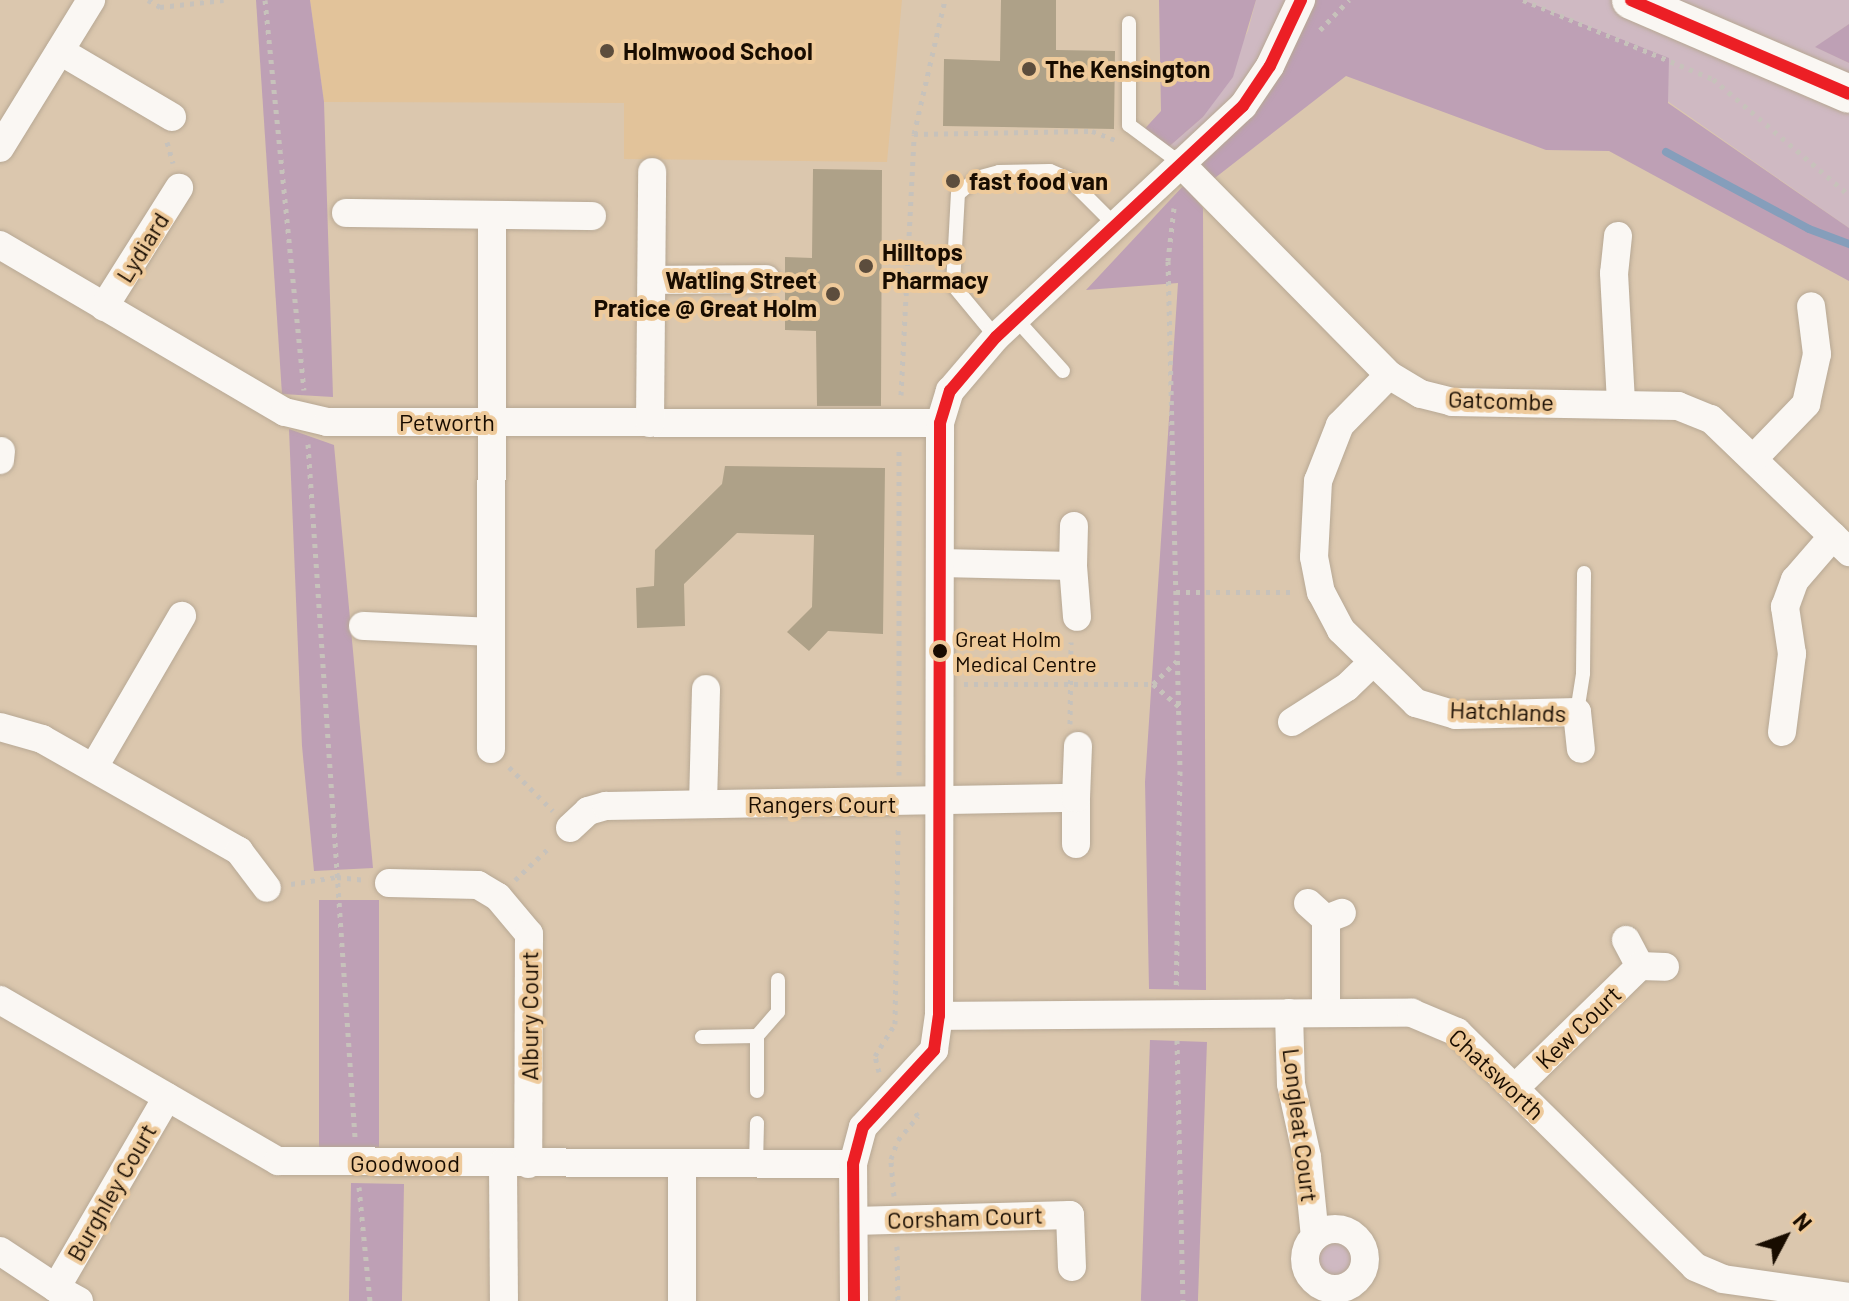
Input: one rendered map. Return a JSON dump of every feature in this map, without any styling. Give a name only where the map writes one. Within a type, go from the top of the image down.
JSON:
[{"type":"street","points":[[0,148],[91,0]]},
{"type":"street","points":[[854,1301],[853,1164],[863,1127],[934,1050],[939,1016],[943,684],[940,423],[950,391],[1006,328],[1243,106],[1270,66],[1301,0]]},
{"type":"street","points":[[1631,0],[1849,94]]},
{"type":"street","points":[[60,51],[165,114]]},
{"type":"street","name":"Gatcombe","points":[[1180,163],[1389,375],[1421,394],[1452,402],[1678,406],[1700,415],[1755,457],[1841,544]]},
{"type":"street","points":[[650,423],[652,172]]},
{"type":"street","name":"Lydiard","points":[[104,307],[179,188]]},
{"type":"street","points":[[346,213],[592,216]]},
{"type":"street","points":[[491,749],[492,215]]},
{"type":"street","points":[[1618,236],[1614,273],[1621,403]]},
{"type":"street","name":"Petworth","points":[[0,245],[285,412],[327,422],[940,423]]},
{"type":"street","points":[[653,280],[766,279]]},
{"type":"street","points":[[1755,457],[1806,404],[1817,354],[1811,306]]},
{"type":"street","name":"Hatchlands","points":[[1389,375],[1340,425],[1318,481],[1314,557],[1321,592],[1341,630],[1416,703],[1456,715],[1577,712],[1581,749]]},
{"type":"street","points":[[0,460],[1,451]]},
{"type":"street","points":[[1074,526],[1077,617]]},
{"type":"street","points":[[1782,732],[1792,654],[1785,607],[1795,580],[1841,544]]},
{"type":"street","points":[[940,563],[1073,566]]},
{"type":"street","points":[[94,767],[182,616]]},
{"type":"street","points":[[363,626],[489,632]]},
{"type":"street","points":[[1292,722],[1347,687],[1373,662]]},
{"type":"street","points":[[703,804],[706,689]]},
{"type":"street","points":[[0,727],[42,739],[239,851],[267,888]]},
{"type":"street","points":[[1076,844],[1078,746]]},
{"type":"street","name":"Rangers Court","points":[[570,828],[588,811],[606,806],[899,805],[1076,798]]},
{"type":"street","points":[[389,883],[478,885],[498,897]]},
{"type":"street","name":"Albury Court","points":[[498,897],[529,934],[516,1163],[504,1301]]},
{"type":"street","points":[[1325,912],[1326,1013]]},
{"type":"street","name":"Kew Court","points":[[1515,1088],[1652,966],[1626,940]]},
{"type":"street","name":"Goodwood","points":[[0,1000],[278,1161],[357,1165],[853,1164]]},
{"type":"street","name":"Longleat Court","points":[[1289,1013],[1291,1084],[1307,1157],[1315,1237]]},
{"type":"street","name":"Chatsworth","points":[[939,1016],[1412,1013],[1457,1032],[1695,1267],[1723,1279],[1849,1297]]},
{"type":"street","name":"Burghley Court","points":[[0,1251],[67,1294],[167,1097]]},
{"type":"street","points":[[682,1163],[682,1301]]},
{"type":"street","name":"Corsham Court","points":[[854,1221],[1070,1215],[1072,1267]]},
{"type":"lane","points":[[1129,23],[1129,125],[1180,163]]},
{"type":"lane","points":[[1063,371],[953,285],[958,194],[977,178],[999,172],[1050,171],[1069,179],[1114,224]]},
{"type":"lane","points":[[1577,712],[1583,673],[1584,573]]},
{"type":"lane","points":[[757,1091],[757,1036],[778,1012],[778,980]]},
{"type":"lane","points":[[702,1037],[757,1036]]},
{"type":"lane","points":[[756,1164],[757,1123]]},
{"type":"path","points":[[148,0],[160,7],[224,0]]},
{"type":"path","points":[[265,0],[307,417],[357,1165],[370,1301]]},
{"type":"path","points":[[898,1301],[891,1159],[898,1140],[918,1116],[897,1088],[878,1071],[875,1056],[895,1024],[900,424],[914,134],[945,0]]},
{"type":"path","points":[[1523,0],[1713,79],[1849,195]]},
{"type":"path","points":[[165,114],[179,188]]},
{"type":"path","points":[[914,134],[1092,131],[1121,142]]},
{"type":"path","points":[[1180,163],[1168,261],[1179,707],[1176,1015],[1183,1301]]},
{"type":"path","points":[[1176,592],[1321,592]]},
{"type":"path","points":[[1077,617],[1072,624],[1069,684],[1071,736],[1078,746]]},
{"type":"path","points":[[1153,684],[1178,660]]},
{"type":"path","points":[[943,684],[1153,684],[1179,707]]},
{"type":"path","points":[[491,749],[570,828],[498,897]]},
{"type":"path","points":[[267,888],[337,877],[389,883]]},
{"type":"shaded area","points":[[256,0],[310,0],[324,102],[333,397],[282,394]]},
{"type":"shaded area","name":"Holmwood School","points":[[310,0],[902,0],[887,162],[624,159],[624,103],[324,102]]},
{"type":"shaded area","points":[[1159,0],[1256,0],[1233,77],[1203,117],[1164,151],[1139,135],[1161,111]]},
{"type":"shaded area","points":[[1256,0],[1301,0],[1270,66],[1180,163],[1164,151],[1203,117],[1248,31]]},
{"type":"shaded area","points":[[1301,0],[1523,0],[1669,58],[1668,103],[1849,228],[1849,281],[1609,151],[1546,150],[1346,76],[1202,188],[1180,163],[1243,106]]},
{"type":"shaded area","points":[[1523,0],[1849,0],[1849,24],[1816,47],[1849,63],[1849,228]]},
{"type":"shaded area","points":[[1849,24],[1849,63],[1815,47]]},
{"type":"shaded area","points":[[1184,185],[1203,208],[1206,990],[1149,989],[1145,782],[1178,283],[1086,290]]},
{"type":"shaded area","points":[[289,429],[334,445],[373,868],[314,871],[302,746]]},
{"type":"shaded area","points":[[319,900],[379,900],[379,1147],[319,1147]]},
{"type":"shaded area","points":[[1150,1040],[1207,1042],[1198,1301],[1141,1301]]},
{"type":"shaded area","points":[[351,1183],[404,1184],[402,1301],[349,1301]]},
{"type":"shaded area","points":[[1335,1243],[1347,1248],[1352,1260],[1347,1272],[1335,1277],[1323,1272],[1318,1260],[1323,1248]]},
{"type":"building","name":"The Kensington","points":[[1001,0],[1056,0],[1056,50],[1115,51],[1114,129],[943,126],[944,59],[1000,61]]},
{"type":"building","name":"Watling Street Pratice @ Great Holm","points":[[813,169],[882,170],[881,406],[817,406],[816,331],[785,330],[785,257],[812,258]]},
{"type":"building","points":[[725,466],[885,468],[883,634],[828,631],[809,651],[787,632],[812,607],[814,535],[737,533],[684,584],[685,626],[637,628],[636,588],[654,586],[655,550],[722,484]]},
{"type":"waterway","points":[[1666,152],[1809,229],[1849,244]]},
{"type":"transit line","points":[[854,1301],[853,1164],[863,1127],[934,1050],[939,1016],[940,423],[950,391],[996,337],[1243,106],[1270,66],[1301,0]]},
{"type":"transit line","points":[[1631,0],[1849,94]]},
{"type":"place","name":"Holmwood School","points":[[607,51]]},
{"type":"place","name":"The Kensington","points":[[1029,69]]},
{"type":"place","name":"fast food van","points":[[953,181]]},
{"type":"place","name":"Hilltops Pharmacy","points":[[866,266]]},
{"type":"place","name":"Watling Street Pratice @ Great Holm","points":[[833,294]]},
{"type":"place","name":"Great Holm Medical Centre","points":[[940,651]]}]
